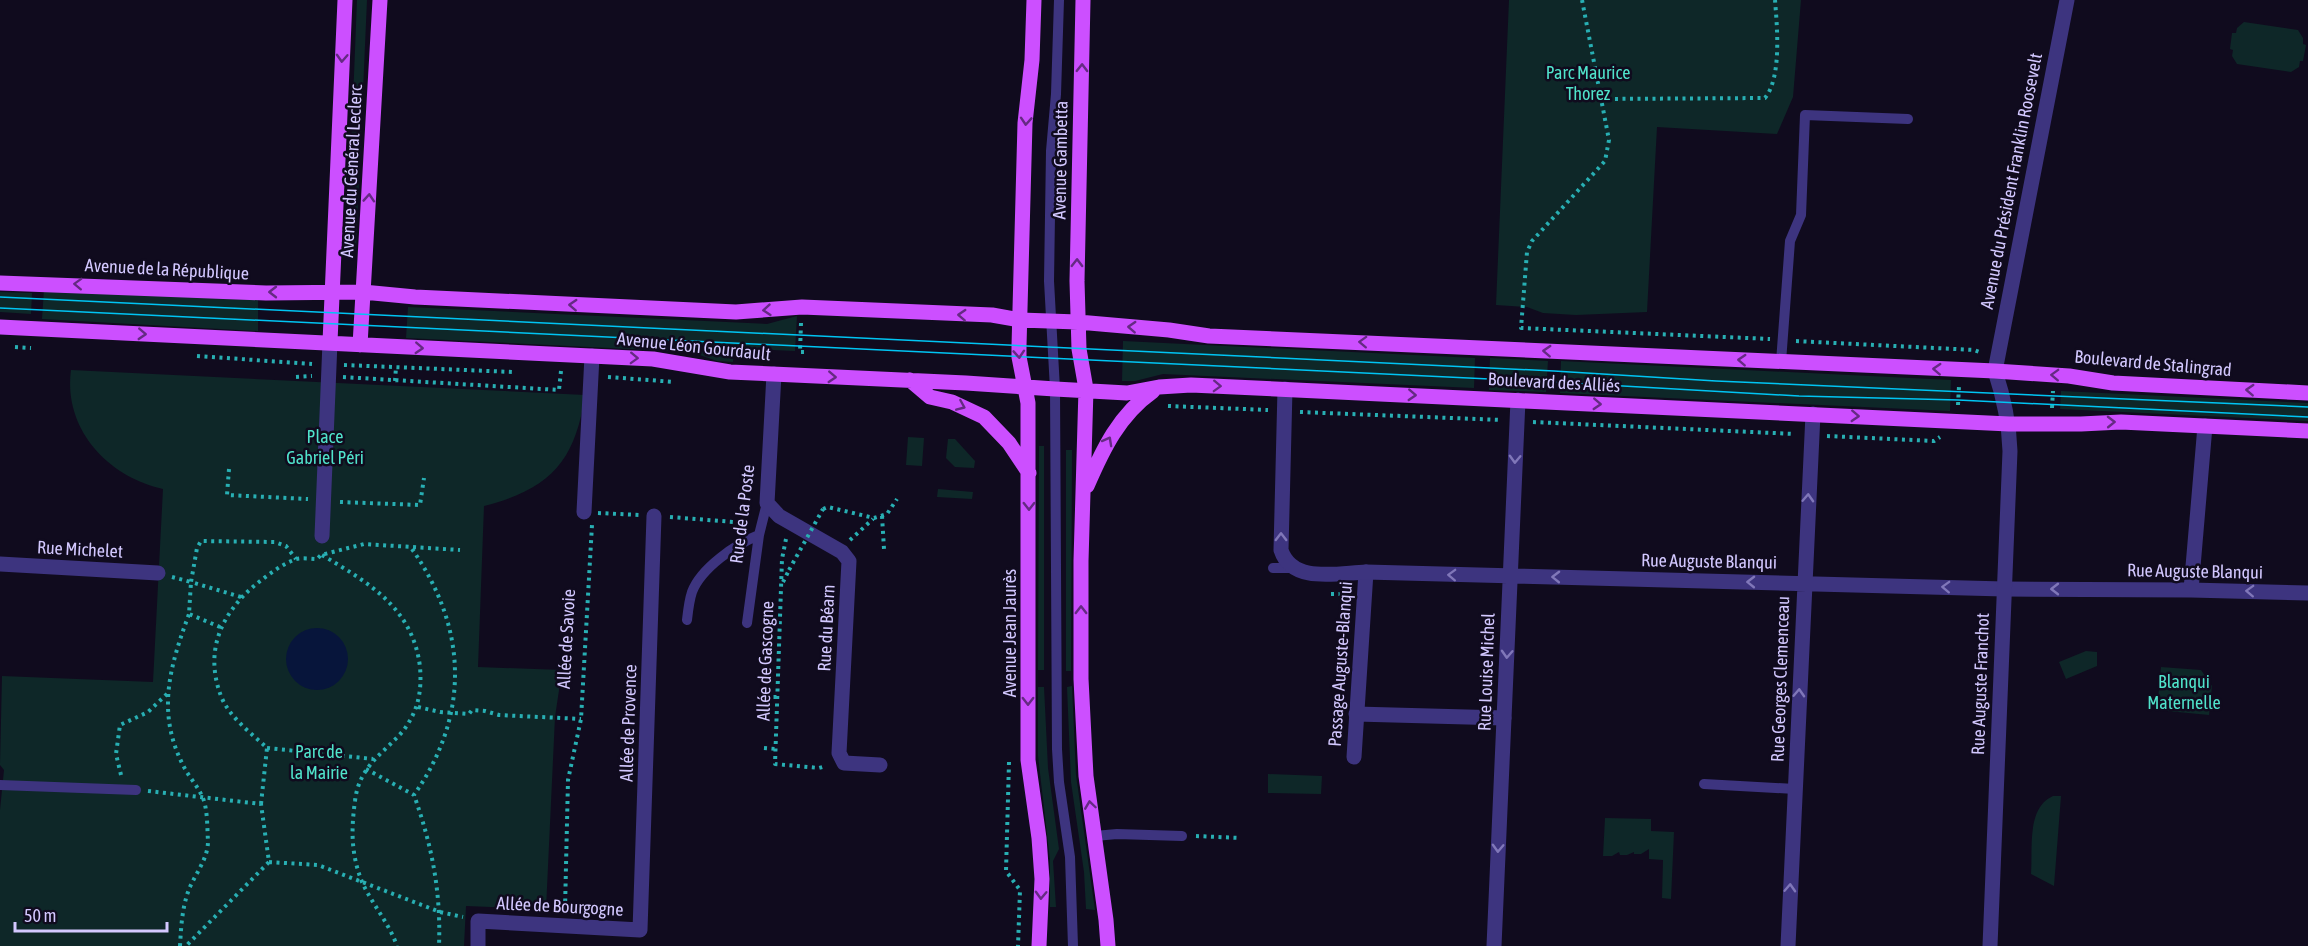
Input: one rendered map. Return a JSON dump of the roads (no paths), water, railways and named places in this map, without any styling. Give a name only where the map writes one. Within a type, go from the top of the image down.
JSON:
[{"type":"main road","name":"Avenue du Général Leclerc","points":[[330,342],[345,0]]},
{"type":"main road","name":"Avenue du Général Leclerc","points":[[360,345],[380,0]]},
{"type":"main road","name":"Avenue Gambetta","points":[[1020,320],[1025,123],[1032,60],[1034,0]]},
{"type":"main road","name":"Avenue Gambetta","points":[[1078,322],[1083,0]]},
{"type":"main road","name":"Avenue de la République","points":[[0,283],[331,292]]},
{"type":"main road","name":"Avenue Léon Gourdault","points":[[331,292],[736,312],[802,307],[992,315],[1020,320],[1050,320]]},
{"type":"main road","name":"Avenue Jean Jaurès","points":[[1020,320],[1019,357],[1029,403],[1028,760],[1040,859],[1039,946]]},
{"type":"main road","name":"Boulevard des Alliés","points":[[1050,320],[1169,330],[1209,336],[1995,370]]},
{"type":"main road","points":[[1078,322],[1080,360],[1086,389],[1080,561],[1081,679],[1086,776],[1108,946]]},
{"type":"main road","points":[[0,327],[330,342]]},
{"type":"main road","name":"Avenue Léon Gourdault","points":[[330,342],[662,359],[730,372],[1055,389]]},
{"type":"main road","name":"Boulevard de Stalingrad","points":[[1995,370],[2074,376],[2122,384],[2308,393]]},
{"type":"main road","points":[[910,380],[930,397],[952,402],[984,417],[1010,443],[1030,474]]},
{"type":"main road","name":"Boulevard des Alliés","points":[[1055,389],[1127,393],[1159,387],[1191,385],[2009,424],[2112,422],[2205,426]]},
{"type":"main road","points":[[1084,494],[1112,434],[1138,402],[1159,387]]},
{"type":"main road","points":[[2205,426],[2308,431]]},
{"type":"street","name":"Avenue du Président Franklin Roosevelt","points":[[1995,370],[2067,0]]},
{"type":"street","points":[[322,536],[330,342]]},
{"type":"street","points":[[584,512],[592,356]]},
{"type":"street","name":"Rue Auguste Franchot","points":[[1989,946],[2010,451],[2009,424],[1995,370]]},
{"type":"street","name":"Rue de la Poste","points":[[766,503],[774,374]]},
{"type":"street","points":[[1285,389],[1281,550],[1292,568]]},
{"type":"street","name":"Rue Louise Michel","points":[[1494,946],[1518,400]]},
{"type":"street","name":"Rue Georges Clemenceau","points":[[1788,946],[1803,583],[1813,414]]},
{"type":"street","points":[[2191,590],[2205,426]]},
{"type":"street","name":"Rue du Béarn","points":[[766,503],[779,516],[842,552],[849,561],[839,753],[844,763],[880,765]]},
{"type":"street","name":"Allée de Provence","points":[[640,930],[654,516]]},
{"type":"street","name":"Rue Michelet","points":[[0,564],[158,573]]},
{"type":"street","name":"Rue Auguste Blanqui","points":[[1292,568],[1321,574],[1366,572],[2004,589],[2308,593]]},
{"type":"street","name":"Passage Auguste-Blanqui","points":[[1354,758],[1366,572]]},
{"type":"street","points":[[1356,714],[1504,718]]},
{"type":"street","name":"Allée de Bourgogne","points":[[478,946],[478,921],[640,930]]},
{"type":"lane","name":"Avenue Gambetta","points":[[1050,320],[1051,151],[1056,94],[1059,0]]},
{"type":"lane","points":[[1781,362],[1790,241],[1802,215],[1805,116],[1908,119]]},
{"type":"lane","points":[[1050,320],[1055,389],[1057,749],[1059,782],[1070,857],[1073,946]]},
{"type":"lane","name":"Rue de la Poste","points":[[747,623],[759,535],[766,503]]},
{"type":"lane","points":[[687,620],[693,591],[707,571],[736,546],[759,535]]},
{"type":"lane","points":[[1273,568],[1292,568]]},
{"type":"lane","points":[[1704,784],[1795,789]]},
{"type":"lane","points":[[0,785],[130,789]]},
{"type":"lane","points":[[1095,836],[1117,834],[1182,836]]},
{"type":"water","points":[[317,628],[334,633],[339,637],[343,642],[348,659],[343,676],[339,681],[334,685],[317,690],[300,685],[295,681],[291,676],[286,659],[291,642],[295,637],[300,633]]},
{"type":"tram line","points":[[0,297],[1554,371],[1716,381],[2308,407]]},
{"type":"tram line","points":[[0,308],[1553,382],[1799,396],[1958,400],[2308,417]]},
{"type":"park label","name":"Parc Maurice Thorez","points":[[1588,82]]},
{"type":"park label","name":"Place Gabriel Péri","points":[[325,446]]},
{"type":"park label","name":"Blanqui Maternelle","points":[[2184,691]]},
{"type":"park label","name":"Parc de la Mairie","points":[[319,762]]}]
